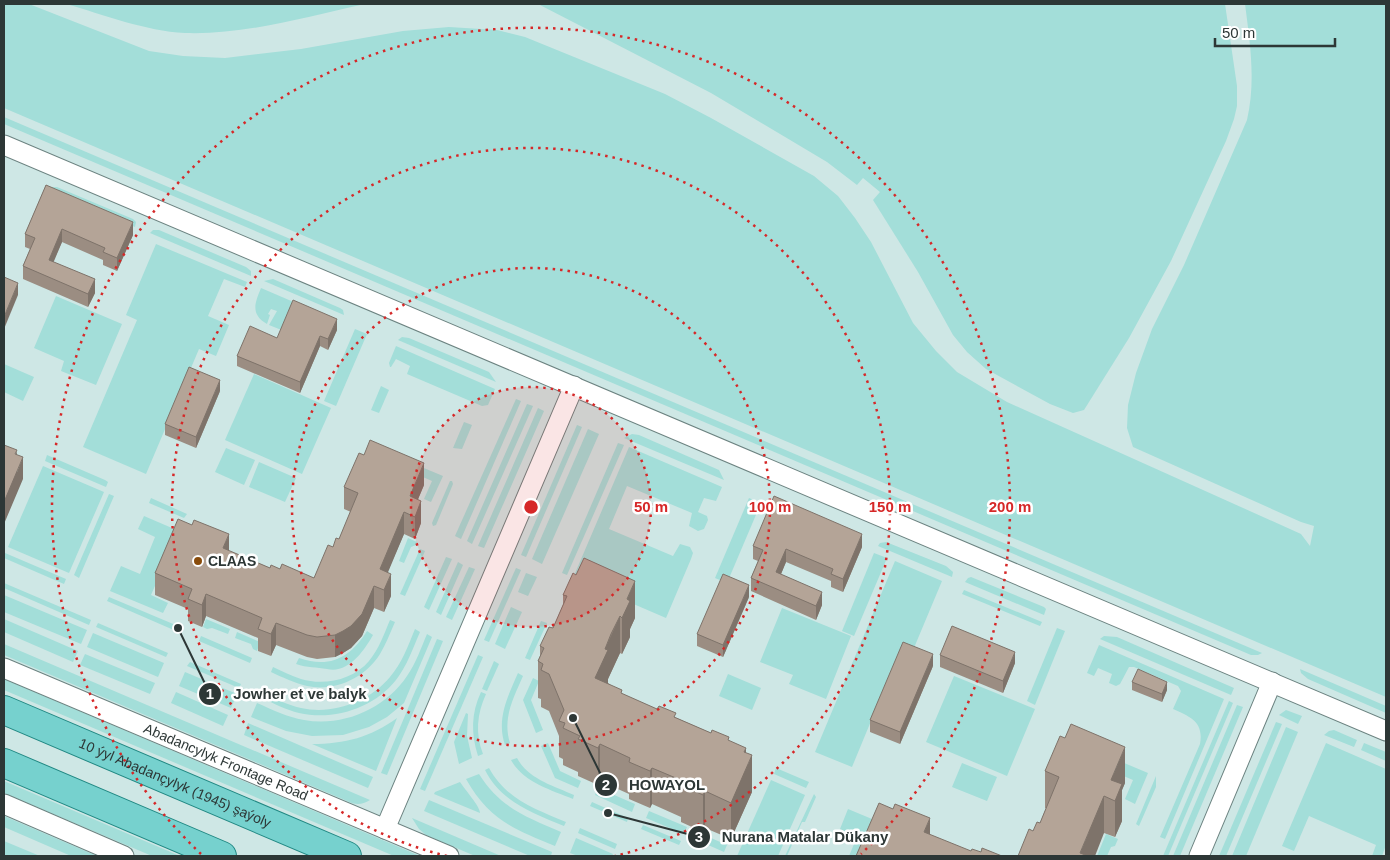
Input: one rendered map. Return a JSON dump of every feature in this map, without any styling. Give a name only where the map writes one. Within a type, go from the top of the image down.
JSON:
[{"type":"main road","name":"10 ýyl Abadançylyk (1945) şaýoly","points":[[4,710],[347,856]]},
{"type":"main road","points":[[4,763],[222,856]]},
{"type":"street","points":[[4,145],[1386,731]]},
{"type":"street","points":[[385,829],[574,386]]},
{"type":"street","name":"Abadancylyk Frontage Road","points":[[4,668],[449,856]]},
{"type":"street","points":[[1199,856],[1272,682]]},
{"type":"street","points":[[4,804],[124,856]]},
{"type":"shaded area","points":[[4,4],[29,4],[149,51],[183,56],[225,58],[301,49],[403,31],[449,27],[497,30],[525,37],[665,94],[814,176],[838,196],[871,242],[913,323],[936,351],[957,372],[1007,402],[1301,534],[1310,546],[1314,526],[1301,522],[1133,447],[1127,428],[1128,405],[1136,373],[1152,329],[1184,265],[1247,120],[1252,76],[1245,4],[1386,4],[1386,697],[4,108]]},
{"type":"shaded area","points":[[66,4],[365,4],[253,28],[208,33],[185,33],[140,26]]},
{"type":"shaded area","points":[[538,4],[1225,4],[1237,86],[1237,106],[1226,141],[1171,261],[1129,338],[1084,410],[1073,413],[1050,404],[986,369],[967,352],[953,335],[918,272],[873,200],[880,192],[863,178],[857,185],[827,162],[711,93]]},
{"type":"shaded area","points":[[4,117],[1262,653],[1251,655],[4,124]]},
{"type":"shaded area","points":[[51,187],[57,187],[133,219],[136,222],[135,227],[49,190]]},
{"type":"shaded area","points":[[153,230],[159,230],[246,267],[251,271],[251,276],[150,233]]},
{"type":"shaded area","points":[[156,244],[247,282],[245,287],[224,279],[208,316],[229,325],[216,356],[199,349],[146,474],[83,447],[137,320],[126,315]]},
{"type":"shaded area","points":[[273,279],[340,308],[343,310],[344,315],[264,281]]},
{"type":"shaded area","points":[[261,288],[317,312],[284,331],[269,325],[277,311],[271,309],[268,314],[270,315],[267,324],[258,316],[255,308]]},
{"type":"shaded area","points":[[56,296],[122,324],[96,385],[61,371],[64,361],[34,348]]},
{"type":"shaded area","points":[[355,329],[367,334],[336,406],[324,401]]},
{"type":"shaded area","points":[[402,337],[409,338],[489,372],[496,382],[398,340]]},
{"type":"shaded area","points":[[396,346],[495,389],[488,405],[482,406],[407,374],[410,366],[396,359],[390,367],[389,363]]},
{"type":"shaded area","points":[[4,364],[34,377],[23,401],[4,392]]},
{"type":"shaded area","points":[[254,374],[331,408],[302,474],[225,440]]},
{"type":"shaded area","points":[[381,386],[389,390],[379,413],[371,410]]},
{"type":"shaded area","points":[[516,399],[521,401],[461,539],[455,536]]},
{"type":"shaded area","points":[[527,404],[533,406],[472,544],[467,541]]},
{"type":"shaded area","points":[[538,408],[544,411],[484,548],[478,546]]},
{"type":"shaded area","points":[[464,422],[472,425],[462,449],[453,448]]},
{"type":"shaded area","points":[[577,425],[582,427],[526,557],[521,555]]},
{"type":"shaded area","points":[[588,429],[599,434],[542,564],[532,559]]},
{"type":"shaded area","points":[[632,434],[639,435],[719,470],[724,480],[624,438]]},
{"type":"shaded area","points":[[618,443],[624,445],[567,575],[562,573]]},
{"type":"shaded area","points":[[629,447],[722,487],[716,501],[704,498],[698,512],[707,516],[708,520],[704,529],[698,531],[689,526],[692,513],[627,486],[609,529],[673,556],[680,544],[690,547],[693,553],[666,618],[573,578]]},
{"type":"shaded area","points":[[226,448],[255,460],[244,485],[215,472]]},
{"type":"shaded area","points":[[378,449],[443,476],[431,502],[424,499],[432,481],[375,456]]},
{"type":"shaded area","points":[[47,455],[105,480],[108,482],[106,487],[45,461]]},
{"type":"shaded area","points":[[259,462],[296,478],[285,502],[249,487]]},
{"type":"shaded area","points":[[43,466],[104,492],[69,573],[8,547]]},
{"type":"shaded area","points":[[450,481],[453,484],[436,525],[433,526],[432,523]]},
{"type":"shaded area","points":[[109,494],[114,496],[79,578],[74,575]]},
{"type":"shaded area","points":[[151,498],[187,514],[184,518],[149,503]]},
{"type":"shaded area","points":[[749,498],[761,503],[727,583],[715,578]]},
{"type":"shaded area","points":[[144,516],[179,531],[151,595],[168,603],[163,613],[110,591],[121,566],[140,574],[155,537],[138,529]]},
{"type":"shaded area","points":[[408,538],[417,542],[416,545],[411,547],[404,563],[399,561]]},
{"type":"shaded area","points":[[886,542],[946,566],[953,572],[952,577],[878,546],[880,543]]},
{"type":"shaded area","points":[[420,549],[425,551],[405,596],[400,594]]},
{"type":"shaded area","points":[[5,553],[66,579],[64,584],[4,558]]},
{"type":"shaded area","points":[[874,553],[887,558],[854,636],[842,631]]},
{"type":"shaded area","points":[[446,557],[452,559],[429,610],[424,607]]},
{"type":"shaded area","points":[[895,561],[942,581],[911,655],[900,651],[852,767],[815,752]]},
{"type":"shaded area","points":[[458,562],[463,565],[441,615],[436,612]]},
{"type":"shaded area","points":[[469,567],[475,569],[452,620],[446,617]]},
{"type":"shaded area","points":[[516,568],[521,570],[489,642],[484,640]]},
{"type":"shaded area","points":[[526,573],[537,577],[528,596],[518,592]]},
{"type":"shaded area","points":[[971,577],[1044,607],[1046,609],[1044,615],[965,582]]},
{"type":"shaded area","points":[[4,583],[91,620],[89,625],[4,588]]},
{"type":"shaded area","points":[[964,590],[1042,622],[1040,626],[962,594]]},
{"type":"shaded area","points":[[4,595],[87,630],[81,644],[4,612]]},
{"type":"shaded area","points":[[109,597],[178,626],[176,631],[107,601]]},
{"type":"shaded area","points":[[511,607],[522,612],[505,649],[495,644]]},
{"type":"shaded area","points":[[782,608],[851,636],[826,699],[789,684],[793,675],[760,662]]},
{"type":"shaded area","points":[[4,619],[78,651],[73,662],[4,632]]},
{"type":"shaded area","points":[[206,619],[230,629],[228,634],[203,627]]},
{"type":"shaded area","points":[[390,620],[395,622],[374,663],[358,676],[348,681],[328,687],[307,686],[271,672],[273,667],[301,679],[319,682],[347,677],[362,668],[373,656]]},
{"type":"shaded area","points":[[541,621],[547,623],[530,660],[525,658]]},
{"type":"shaded area","points":[[98,623],[168,653],[166,657],[96,627]]},
{"type":"shaded area","points":[[1057,628],[1065,631],[1035,705],[1027,701]]},
{"type":"shaded area","points":[[415,629],[420,632],[400,675],[387,690],[365,705],[339,713],[312,715],[289,710],[260,697],[262,693],[291,705],[313,710],[338,708],[361,700],[381,686],[394,672]]},
{"type":"shaded area","points":[[367,631],[373,635],[365,648],[354,660],[342,668],[335,670],[296,664],[299,658],[320,662],[339,658],[354,648]]},
{"type":"shaded area","points":[[237,632],[260,642],[257,651],[253,649],[251,644],[235,638]]},
{"type":"shaded area","points":[[93,633],[164,663],[158,677],[87,647]]},
{"type":"shaded area","points":[[427,634],[432,637],[404,703],[387,717],[369,727],[343,735],[312,736],[286,731],[251,717],[257,703],[280,713],[304,720],[333,721],[362,713],[387,698],[398,688],[413,666]]},
{"type":"shaded area","points":[[201,636],[252,658],[250,663],[199,641]]},
{"type":"shaded area","points":[[1104,636],[1117,637],[1234,688],[1231,695],[1100,639]]},
{"type":"shaded area","points":[[437,639],[443,641],[387,775],[381,773]]},
{"type":"shaded area","points":[[4,644],[370,800],[361,804],[350,802],[4,655]]},
{"type":"shaded area","points":[[1099,645],[1224,699],[1165,839],[1160,837],[1200,744],[1200,730],[1195,721],[1173,709],[1181,691],[1178,686],[1134,667],[1129,667],[1120,684],[1116,686],[1109,683],[1112,674],[1098,668],[1094,676],[1087,673]]},
{"type":"shaded area","points":[[85,654],[155,683],[150,694],[80,665]]},
{"type":"shaded area","points":[[478,655],[483,657],[425,791],[420,789]]},
{"type":"shaded area","points":[[494,661],[499,664],[487,691],[482,689]]},
{"type":"shaded area","points":[[190,662],[241,684],[239,688],[187,666]]},
{"type":"shaded area","points":[[1300,669],[1386,706],[1386,713],[1308,679],[1301,673]]},
{"type":"shaded area","points":[[185,672],[237,694],[231,708],[179,686]]},
{"type":"shaded area","points":[[518,673],[523,676],[510,708],[507,725],[510,743],[505,745],[502,726],[504,708]]},
{"type":"shaded area","points":[[728,674],[761,688],[752,710],[719,696]]},
{"type":"shaded area","points":[[954,676],[1035,709],[1007,776],[926,742]]},
{"type":"shaded area","points":[[533,678],[539,681],[531,700],[543,730],[536,733],[523,700]]},
{"type":"shaded area","points":[[4,679],[420,856],[394,856],[4,690]]},
{"type":"shaded area","points":[[176,692],[228,715],[223,726],[171,703]]},
{"type":"shaded area","points":[[481,692],[486,694],[478,724],[480,746],[483,754],[478,756],[473,724],[475,708]]},
{"type":"shaded area","points":[[1229,701],[1233,703],[1168,856],[1163,856]]},
{"type":"shaded area","points":[[1237,705],[1243,707],[1180,856],[1173,856]]},
{"type":"shaded area","points":[[1286,710],[1302,716],[1298,724],[1279,715]]},
{"type":"shaded area","points":[[466,713],[468,714],[467,736],[472,758],[459,764],[454,742]]},
{"type":"shaded area","points":[[397,718],[376,771],[312,744],[336,743],[367,735]]},
{"type":"shaded area","points":[[1276,722],[1282,724],[1226,856],[1219,856]]},
{"type":"shaded area","points":[[248,723],[373,777],[368,788],[244,735]]},
{"type":"shaded area","points":[[1286,727],[1298,732],[1246,856],[1232,856]]},
{"type":"shaded area","points":[[1334,730],[1357,740],[1354,747],[1324,735]]},
{"type":"shaded area","points":[[548,743],[560,771],[581,781],[578,788],[555,778],[541,746]]},
{"type":"shaded area","points":[[1326,743],[1386,769],[1386,845],[1382,856],[1372,856],[1376,845],[1309,816],[1294,851],[1282,846]]},
{"type":"shaded area","points":[[1364,743],[1386,752],[1386,761],[1361,750]]},
{"type":"shaded area","points":[[1079,744],[1148,773],[1135,804],[1125,799],[1133,780],[1074,755]]},
{"type":"shaded area","points":[[517,758],[535,777],[574,795],[573,799],[530,780],[516,768],[511,760]]},
{"type":"shaded area","points":[[962,763],[997,777],[987,801],[952,787]]},
{"type":"shaded area","points":[[489,768],[504,788],[522,802],[566,822],[564,826],[530,811],[509,798],[492,781],[485,770]]},
{"type":"shaded area","points":[[776,768],[809,782],[806,788],[774,774]]},
{"type":"shaded area","points":[[479,774],[487,786],[505,803],[526,816],[561,832],[555,846],[515,828],[493,814],[466,779]]},
{"type":"shaded area","points":[[1156,776],[1156,787],[1139,826],[1136,824]]},
{"type":"shaded area","points":[[771,780],[805,795],[778,856],[737,856]]},
{"type":"shaded area","points":[[4,781],[180,856],[152,856],[4,793]]},
{"type":"shaded area","points":[[460,782],[475,802],[480,813],[434,794]]},
{"type":"shaded area","points":[[598,788],[635,804],[632,812],[595,795]]},
{"type":"shaded area","points":[[814,794],[816,797],[805,822],[802,822],[787,856],[785,856]]},
{"type":"shaded area","points":[[429,800],[552,852],[551,856],[530,856],[424,811]]},
{"type":"shaded area","points":[[592,802],[628,818],[627,822],[590,806]]},
{"type":"shaded area","points":[[848,809],[884,824],[870,856],[849,856],[857,837],[840,829]]},
{"type":"shaded area","points":[[649,811],[687,827],[684,834],[646,818]]},
{"type":"shaded area","points":[[4,816],[97,856],[71,856],[4,827]]},
{"type":"shaded area","points":[[412,818],[501,856],[475,856],[426,835],[419,829]]},
{"type":"shaded area","points":[[643,825],[681,841],[679,845],[641,829]]},
{"type":"shaded area","points":[[580,828],[617,844],[615,849],[578,833]]},
{"type":"shaded area","points":[[702,834],[727,845],[724,852],[699,841]]},
{"type":"shaded area","points":[[1106,834],[1118,839],[1115,846],[1111,847],[1107,856],[1097,856]]},
{"type":"shaded area","points":[[576,838],[613,854],[612,856],[578,856],[570,853]]},
{"type":"shaded area","points":[[4,841],[40,856],[4,856]]},
{"type":"building","points":[[46,185],[133,222],[117,258],[103,252],[105,248],[62,229],[49,260],[95,279],[88,294],[23,266],[35,238],[25,234]]},
{"type":"building","points":[[4,277],[18,283],[4,317]]},
{"type":"building","points":[[293,300],[337,319],[328,339],[320,336],[300,382],[237,356],[250,326],[277,338]]},
{"type":"building","points":[[189,367],[220,380],[196,437],[165,424]]},
{"type":"building","name":"CLAAS","points":[[370,440],[424,463],[410,496],[421,501],[415,517],[404,512],[380,569],[391,574],[384,590],[374,586],[362,614],[351,626],[343,631],[335,635],[317,637],[276,623],[271,634],[258,629],[262,618],[206,594],[202,605],[188,599],[192,589],[155,573],[178,519],[192,525],[194,520],[229,534],[223,548],[270,568],[271,565],[280,569],[282,564],[314,578],[328,545],[333,547],[336,538],[339,539],[358,493],[344,487],[359,453],[364,455]]},
{"type":"building","points":[[4,445],[17,450],[15,454],[23,457],[4,502]]},
{"type":"building","points":[[774,496],[862,534],[843,579],[831,574],[833,569],[786,549],[776,572],[822,592],[816,606],[751,578],[763,550],[753,546]]},
{"type":"building","points":[[584,558],[635,581],[627,599],[630,601],[622,618],[620,616],[611,634],[605,649],[608,650],[595,678],[622,690],[621,693],[657,709],[659,706],[676,713],[674,717],[711,733],[712,730],[729,737],[728,740],[746,748],[744,752],[752,755],[731,803],[705,791],[703,795],[681,785],[683,781],[652,768],[650,771],[629,762],[630,758],[600,744],[598,748],[578,739],[580,736],[563,728],[565,723],[559,721],[564,710],[549,674],[541,670],[543,664],[538,661],[544,648],[540,646],[549,627],[553,628],[567,596],[563,595],[573,573],[576,575]]},
{"type":"building","points":[[723,574],[749,585],[723,645],[697,634]]},
{"type":"building","points":[[952,626],[1015,652],[1003,681],[940,655]]},
{"type":"building","points":[[903,642],[933,654],[900,732],[870,720]]},
{"type":"building","points":[[1138,669],[1167,682],[1162,694],[1132,682]]},
{"type":"building","points":[[1071,724],[1125,747],[1111,780],[1122,784],[1115,801],[1104,796],[1080,853],[1088,856],[1018,856],[1029,829],[1033,831],[1037,822],[1040,823],[1059,777],[1045,771],[1060,736],[1065,738]]},
{"type":"building","points":[[879,803],[893,809],[895,804],[930,818],[924,832],[971,851],[972,849],[981,852],[982,848],[1002,856],[856,856]]},
{"type":"place","name":"CLAAS","points":[[198,561]]},
{"type":"place","name":"Jowher et ve balyk","points":[[178,628]]},
{"type":"place","name":"HOWAYOL","points":[[573,718]]},
{"type":"place","name":"Nurana Matalar Dükany","points":[[608,813]]}]
